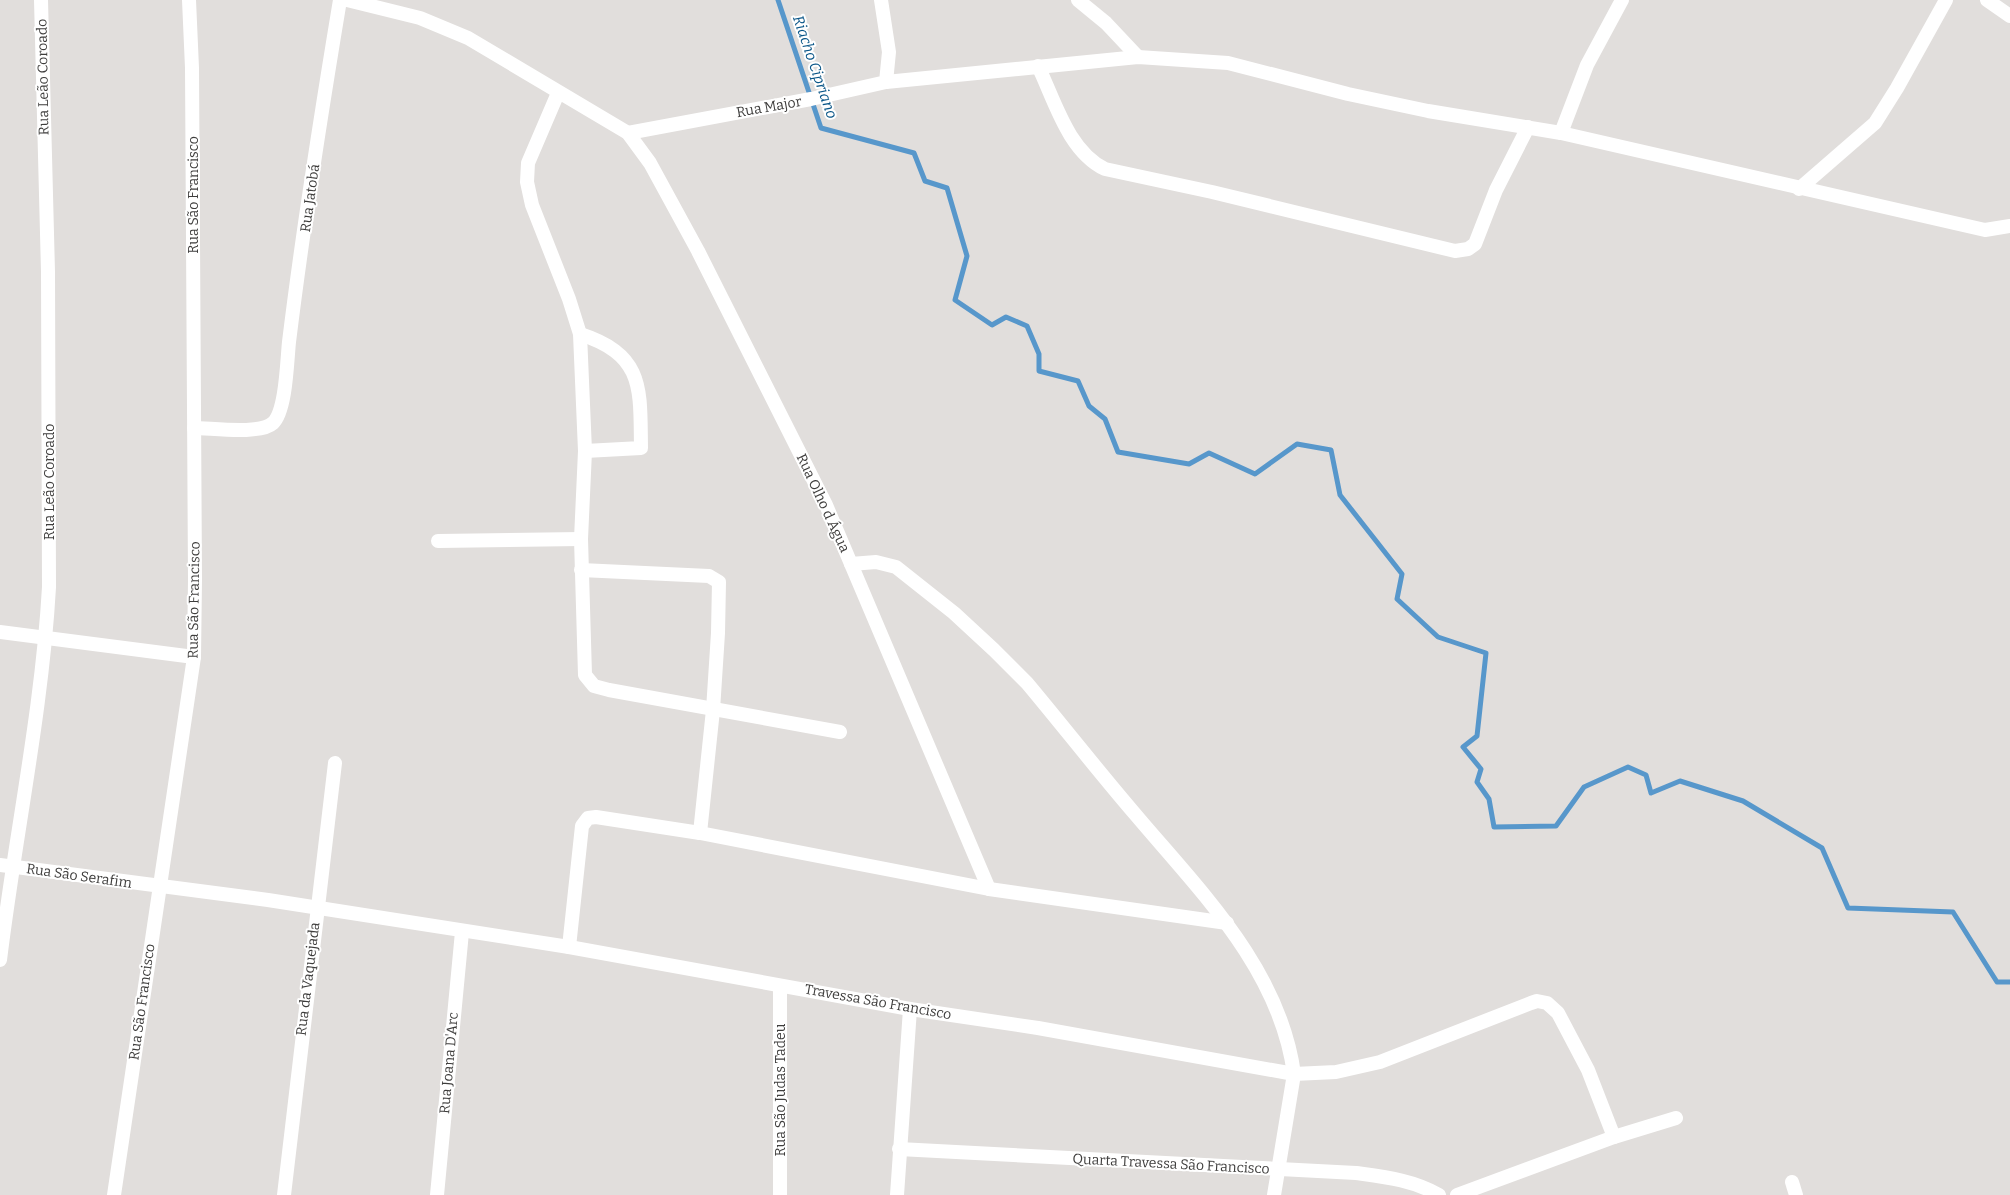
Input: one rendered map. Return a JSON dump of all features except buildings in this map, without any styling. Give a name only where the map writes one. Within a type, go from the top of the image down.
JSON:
[{"type":"street","name":"Rua Leão Coroado","points":[[0,960],[6,866],[46,638],[49,587],[49,442],[41,0]]},
{"type":"street","name":"Rua São Francisco","points":[[114,1195],[194,657],[192,68],[189,0]]},
{"type":"street","name":"Rua Jatobá","points":[[194,428],[250,430],[267,427],[277,418],[282,397],[292,318],[340,0]]},
{"type":"street","points":[[347,0],[420,18],[468,38],[628,133]]},
{"type":"street","points":[[881,0],[889,52],[886,82]]},
{"type":"street","points":[[1078,0],[1106,23],[1138,58]]},
{"type":"street","points":[[1561,133],[1587,65],[1622,0]]},
{"type":"street","points":[[1799,189],[1875,122],[1898,88],[1946,0]]},
{"type":"street","points":[[1987,0],[2010,16]]},
{"type":"street","name":"Rua Major","points":[[628,133],[811,99],[886,82],[1038,66],[1138,58],[1228,64],[1394,104],[1561,133],[1799,189],[1985,230],[2010,226]]},
{"type":"street","points":[[1038,66],[1074,141],[1092,163],[1105,169],[1212,192],[1455,251],[1468,249],[1475,244],[1496,190],[1528,127]]},
{"type":"street","points":[[558,93],[528,163],[527,182],[532,206],[569,299],[580,334],[585,451],[581,539],[583,665],[589,682],[609,690],[840,732]]},
{"type":"street","name":"Rua Olho d Água","points":[[628,133],[650,163],[694,242],[800,453],[851,564],[989,889]]},
{"type":"street","points":[[580,334],[609,346],[620,355],[632,368],[640,398],[640,448],[585,451]]},
{"type":"street","points":[[438,541],[581,539]]},
{"type":"street","points":[[851,564],[876,562],[896,567],[954,613],[994,650],[1027,683],[1227,923],[1259,973],[1276,1006],[1288,1039],[1294,1074],[1276,1169],[1274,1195]]},
{"type":"street","points":[[582,570],[709,576],[717,579],[720,588],[713,710],[700,833]]},
{"type":"street","points":[[0,632],[194,657]]},
{"type":"street","name":"Rua da Vaquejada","points":[[284,1195],[335,763]]},
{"type":"street","points":[[569,947],[582,826],[588,818],[607,817],[700,833],[989,889],[1227,923]]},
{"type":"street","name":"Rua São Serafim","points":[[6,866],[317,908]]},
{"type":"street","name":"Travessa São Francisco","points":[[317,908],[462,932],[569,947],[910,1009],[1038,1028],[1294,1074],[1336,1072],[1366,1066],[1531,1003],[1541,1001],[1552,1006],[1573,1040],[1588,1070],[1614,1137]]},
{"type":"street","name":"Rua Joana D'Arc","points":[[437,1195],[462,932]]},
{"type":"street","name":"Rua São Judas Tadeu","points":[[780,986],[780,1195]]},
{"type":"street","points":[[897,1195],[910,1009]]},
{"type":"street","points":[[1457,1195],[1614,1137],[1676,1118]]},
{"type":"street","name":"Quarta Travessa São Francisco","points":[[899,1149],[1276,1169],[1387,1177],[1420,1185],[1439,1195]]},
{"type":"waterway","name":"Riacho Cipriano","points":[[778,0],[821,128],[914,153],[925,181],[947,188],[967,256],[955,300],[992,325],[1006,317],[1027,326],[1039,354],[1039,371],[1078,381],[1089,406],[1105,419],[1118,452],[1189,464],[1209,453],[1255,474],[1297,444],[1331,450],[1340,495],[1402,574],[1397,599],[1438,637],[1486,653],[1477,736],[1463,747],[1481,769],[1477,782],[1489,799],[1494,827],[1556,826],[1584,787],[1628,767],[1646,775],[1651,793],[1680,781],[1743,801],[1822,848],[1848,908],[1953,912],[1997,982],[2010,982]]}]
